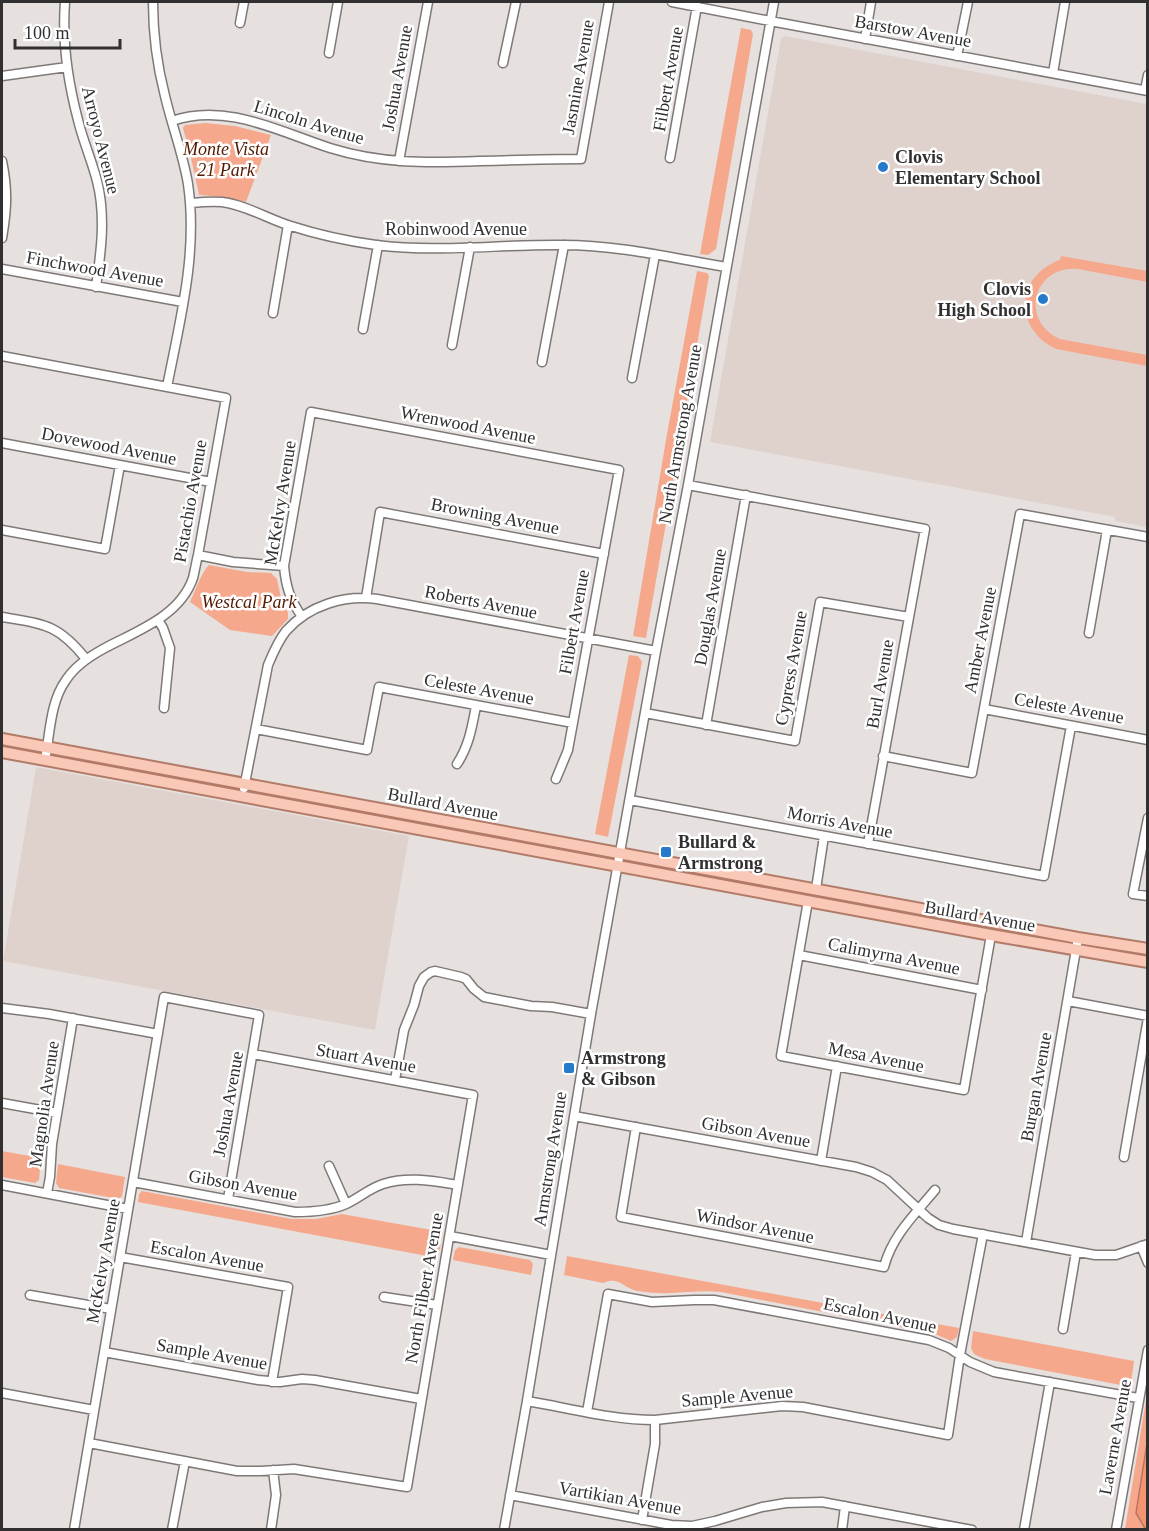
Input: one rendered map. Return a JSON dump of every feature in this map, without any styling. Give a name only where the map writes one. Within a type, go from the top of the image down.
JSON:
[{"type":"main road","name":"Bullard Avenue","points":[[2,739],[1148,949]]},
{"type":"main road","name":"Bullard Avenue","points":[[2,752],[1148,962]]},
{"type":"main road","name":"Bullard Avenue","points":[[807,901],[818,897],[851,902],[879,901]]},
{"type":"street","name":"Arroyo Avenue","points":[[65,2],[64,34],[67,67],[78,121],[98,182],[102,227],[96,287]]},
{"type":"street","points":[[2,356],[167,387],[183,302],[192,230],[183,159],[159,71],[151,2]]},
{"type":"street","points":[[240,23],[244,2]]},
{"type":"street","points":[[329,53],[338,2]]},
{"type":"street","name":"Joshua Avenue","points":[[399,161],[428,2]]},
{"type":"street","points":[[503,63],[516,2]]},
{"type":"street","name":"Jasmine Avenue","points":[[580,159],[609,2]]},
{"type":"street","name":"Barstow Avenue","points":[[672,2],[1146,90]]},
{"type":"street","points":[[770,21],[774,2]]},
{"type":"street","points":[[865,39],[871,2]]},
{"type":"street","points":[[957,56],[968,2]]},
{"type":"street","points":[[1053,73],[1065,2]]},
{"type":"street","name":"Filbert Avenue","points":[[670,158],[698,6]]},
{"type":"street","name":"North Armstrong Avenue","points":[[620,853],[770,21]]},
{"type":"street","points":[[2,76],[67,67]]},
{"type":"street","points":[[1146,90],[1148,75]]},
{"type":"street","name":"Lincoln Avenue","points":[[172,121],[206,116],[236,118],[257,122],[333,149],[399,161],[429,163],[580,159]]},
{"type":"street","points":[[2,161],[7,201],[2,238]]},
{"type":"street","name":"Robinwood Avenue","points":[[190,203],[224,202],[288,225],[344,240],[378,245],[436,249],[564,245],[608,248],[726,267]]},
{"type":"street","points":[[273,313],[288,225]]},
{"type":"street","points":[[363,329],[378,245]]},
{"type":"street","points":[[542,362],[564,245]]},
{"type":"street","points":[[452,345],[470,247]]},
{"type":"street","points":[[632,378],[655,255]]},
{"type":"street","name":"Finchwood Avenue","points":[[2,269],[183,302]]},
{"type":"street","name":"Pistachio Avenue","points":[[45,760],[54,705],[66,680],[86,659],[158,620],[184,595],[192,579],[226,398],[167,387]]},
{"type":"street","name":"Wrenwood Avenue","points":[[311,412],[619,470]]},
{"type":"street","name":"McKelvy Avenue","points":[[302,617],[291,601],[285,584],[284,566],[311,412]]},
{"type":"street","name":"Dovewood Avenue","points":[[2,443],[211,482]]},
{"type":"street","points":[[2,530],[105,549],[120,465]]},
{"type":"street","name":"Filbert Avenue","points":[[556,779],[568,750],[619,470]]},
{"type":"street","points":[[688,485],[746,495]]},
{"type":"street","name":"Burl Avenue","points":[[746,495],[925,529],[868,844]]},
{"type":"street","name":"Douglas Avenue","points":[[706,724],[746,495]]},
{"type":"street","name":"Browning Avenue","points":[[366,598],[380,512],[604,554]]},
{"type":"street","name":"Amber Avenue","points":[[884,756],[972,773],[1020,514],[1107,530]]},
{"type":"street","points":[[1089,633],[1107,530],[1148,537]]},
{"type":"street","points":[[198,555],[232,562],[284,566]]},
{"type":"street","name":"Roberts Avenue","points":[[302,617],[333,602],[350,598],[366,598],[656,651]]},
{"type":"street","name":"Cypress Avenue","points":[[706,724],[795,741],[820,602],[909,617]]},
{"type":"street","points":[[2,617],[32,622],[54,629],[66,636],[86,659]]},
{"type":"street","points":[[242,796],[267,665],[286,631],[302,617]]},
{"type":"street","points":[[158,620],[170,648],[164,708]]},
{"type":"street","name":"Celeste Avenue","points":[[255,729],[367,750],[379,687],[573,723]]},
{"type":"street","points":[[458,764],[465,752],[477,706]]},
{"type":"street","name":"Celeste Avenue","points":[[984,710],[1148,740]]},
{"type":"street","points":[[645,713],[706,724]]},
{"type":"street","name":"Morris Avenue","points":[[630,800],[1044,876],[1071,726]]},
{"type":"street","points":[[1148,818],[1133,894],[1148,896]]},
{"type":"street","points":[[816,889],[824,836]]},
{"type":"street","name":"Armstrong Avenue","points":[[527,1401],[620,853]]},
{"type":"street","points":[[799,954],[807,901]]},
{"type":"street","points":[[982,990],[991,935]]},
{"type":"street","name":"Burgan Avenue","points":[[1026,1242],[1078,938]]},
{"type":"street","name":"Calimyrna Avenue","points":[[799,954],[982,990]]},
{"type":"street","name":"Mesa Avenue","points":[[799,954],[781,1056],[964,1090],[982,990]]},
{"type":"street","points":[[395,1080],[404,1030],[419,986],[424,977],[431,972],[466,979],[484,997],[591,1014]]},
{"type":"street","name":"Joshua Avenue","points":[[164,997],[259,1015],[228,1199]]},
{"type":"street","name":"McKelvy Avenue","points":[[74,1530],[164,997]]},
{"type":"street","points":[[1068,1001],[1148,1017],[1124,1157]]},
{"type":"street","points":[[2,1008],[73,1018],[158,1034]]},
{"type":"street","name":"Magnolia Avenue","points":[[47,1193],[51,1144],[73,1018]]},
{"type":"street","name":"Stuart Avenue","points":[[253,1054],[473,1095]]},
{"type":"street","points":[[821,1161],[837,1066]]},
{"type":"street","name":"North Filbert Avenue","points":[[273,1470],[294,1469],[408,1487],[473,1095]]},
{"type":"street","points":[[2,1103],[57,1113]]},
{"type":"street","name":"Gibson Avenue","points":[[574,1116],[856,1167],[887,1180],[928,1218],[939,1225],[953,1229],[1095,1255],[1116,1255],[1144,1245]]},
{"type":"street","name":"Windsor Avenue","points":[[636,1127],[621,1217],[884,1267],[899,1233],[918,1210]]},
{"type":"street","points":[[329,1166],[346,1203]]},
{"type":"street","name":"Gibson Avenue","points":[[133,1182],[295,1212],[329,1210],[377,1187],[399,1180],[430,1180],[458,1185]]},
{"type":"street","points":[[2,1185],[128,1209]]},
{"type":"street","points":[[918,1210],[935,1191]]},
{"type":"street","points":[[960,1356],[982,1234]]},
{"type":"street","points":[[450,1236],[551,1255]]},
{"type":"street","points":[[1144,1245],[1148,1263]]},
{"type":"street","points":[[1063,1329],[1076,1251]]},
{"type":"street","name":"Escalon Avenue","points":[[120,1257],[288,1287],[272,1382]]},
{"type":"street","name":"Escalon Avenue","points":[[587,1412],[608,1294],[652,1302],[714,1300],[929,1340],[994,1372],[1138,1398]]},
{"type":"street","points":[[30,1295],[111,1310]]},
{"type":"street","points":[[384,1297],[437,1305]]},
{"type":"street","name":"Laverne Avenue","points":[[1116,1530],[1148,1350]]},
{"type":"street","name":"Sample Avenue","points":[[104,1352],[272,1382],[315,1380],[421,1399]]},
{"type":"street","name":"Sample Avenue","points":[[527,1401],[620,1417],[655,1420],[782,1406],[803,1407],[948,1435],[960,1356]]},
{"type":"street","points":[[1024,1530],[1050,1382]]},
{"type":"street","points":[[2,1394],[94,1410]]},
{"type":"street","points":[[504,1530],[527,1401]]},
{"type":"street","points":[[642,1520],[655,1444],[655,1420]]},
{"type":"street","points":[[89,1443],[237,1471],[273,1470],[276,1495],[271,1530]]},
{"type":"street","points":[[172,1530],[185,1461]]},
{"type":"street","name":"Vartikian Avenue","points":[[510,1495],[671,1525],[692,1526],[762,1507],[786,1503],[822,1502],[972,1530]]},
{"type":"street","points":[[842,1530],[845,1506]]},
{"type":"shaded area","points":[[785,36],[1147,104],[1147,527],[1115,521],[1115,517],[710,442],[781,39]]},
{"type":"shaded area","points":[[36,767],[409,836],[375,1030],[3,961]]},
{"type":"shaded area","points":[[1147,1443],[1148,1529],[1146,1530],[1136,1513]]},
{"type":"green space","points":[[741,28],[751,30],[753,34],[716,249],[708,255],[700,254]]},
{"type":"green space","name":"Monte Vista 21 Park","points":[[205,123],[235,126],[271,135],[246,202],[199,195],[183,128],[185,125]]},
{"type":"green space","points":[[1061,256],[1147,271],[1147,282],[1078,269],[1063,270],[1050,276],[1042,285],[1037,296],[1036,308],[1039,320],[1047,331],[1060,339],[1147,355],[1147,366],[1056,349],[1042,340],[1032,329],[1025,303],[1028,289],[1045,267],[1060,260]]},
{"type":"green space","points":[[697,271],[707,273],[709,276],[646,638],[633,636],[667,434]]},
{"type":"green space","name":"Westcal Park","points":[[209,565],[247,572],[271,573],[277,579],[288,619],[272,636],[230,630],[190,602]]},
{"type":"green space","points":[[629,655],[638,656],[642,662],[608,837],[595,834]]},
{"type":"green space","points":[[2,1151],[41,1158],[39,1180],[35,1183],[2,1177]]},
{"type":"green space","points":[[58,1164],[125,1177],[122,1196],[119,1199],[59,1188],[56,1183]]},
{"type":"green space","points":[[142,1191],[292,1219],[316,1219],[342,1214],[443,1232],[438,1258],[138,1202]]},
{"type":"green space","points":[[459,1247],[530,1260],[533,1264],[531,1275],[453,1260],[455,1250]]},
{"type":"green space","points":[[567,1256],[959,1328],[957,1337],[951,1341],[935,1334],[721,1292],[637,1291],[613,1281],[603,1283],[564,1275]]},
{"type":"green space","points":[[973,1331],[1134,1361],[1131,1383],[1126,1386],[985,1359],[974,1354],[971,1348]]},
{"type":"green space","points":[[1147,1394],[1147,1529],[1125,1529]]},
{"type":"place","name":"Clovis Elementary School","points":[[883,167]]},
{"type":"place","name":"Clovis High School","points":[[1043,299]]},
{"type":"place","name":"Bullard & Armstrong","points":[[666,852]]},
{"type":"place","name":"Armstrong & Gibson","points":[[569,1068]]}]
